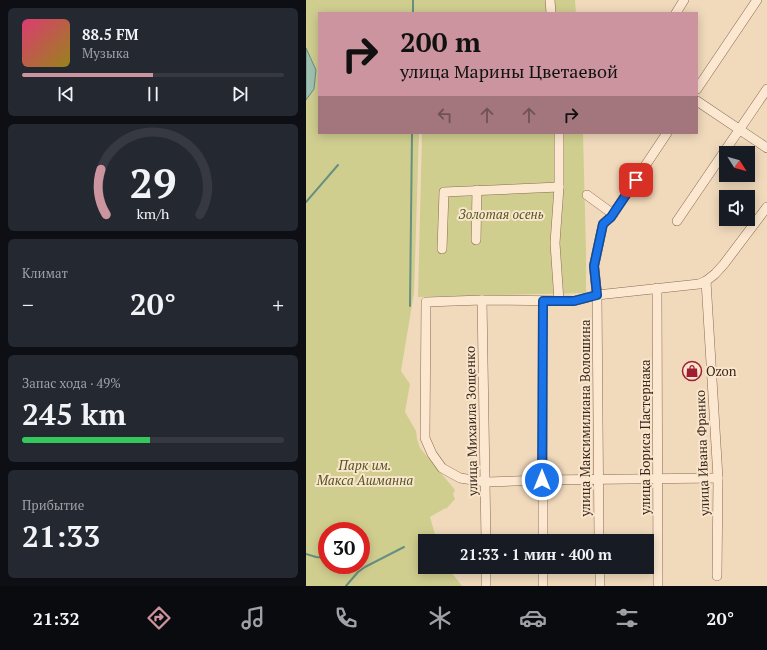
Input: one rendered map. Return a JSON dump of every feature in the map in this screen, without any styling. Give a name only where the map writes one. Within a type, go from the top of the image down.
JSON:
[{"type":"street","points":[[550,0],[551,12]]},
{"type":"street","points":[[677,12],[684,0]]},
{"type":"street","points":[[698,88],[757,0]]},
{"type":"street","points":[[677,221],[767,89]]},
{"type":"street","points":[[698,102],[767,148]]},
{"type":"street","points":[[559,134],[559,187],[555,243],[559,301]]},
{"type":"street","name":"улица Максимилиана Волошина","points":[[600,534],[597,295],[594,266],[603,224],[613,214],[666,134]]},
{"type":"street","points":[[442,249],[444,192],[559,187]]},
{"type":"street","points":[[476,240],[477,190]]},
{"type":"street","points":[[588,195],[613,214]]},
{"type":"street","points":[[718,478],[486,482],[460,478],[442,468],[432,454],[424,438],[426,302],[482,300],[574,301],[597,295],[699,284],[715,274],[724,264],[767,207]]},
{"type":"street","name":"улица Ивана Франко","points":[[706,281],[718,478],[717,576]]},
{"type":"street","name":"улица Бориса Пастернака","points":[[657,288],[658,586]]},
{"type":"street","name":"улица Михаила Зощенко","points":[[482,300],[486,534]]},
{"type":"street","points":[[543,301],[543,534]]},
{"type":"street","points":[[486,574],[486,586]]},
{"type":"street","points":[[543,574],[543,586]]},
{"type":"street","points":[[600,574],[600,586]]},
{"type":"green space","name":"Парк им. Макса Ашманна","points":[[306,0],[575,0],[576,12],[318,12],[318,134],[419,134],[414,293],[401,371],[410,384],[405,412],[416,431],[420,448],[455,490],[453,494],[455,499],[446,509],[445,508],[430,517],[435,534],[418,534],[418,574],[453,574],[462,586],[306,586]]},
{"type":"green space","name":"Золотая осень","points":[[422,134],[583,134],[586,293],[418,297]]},
{"type":"shaded area","points":[[306,48],[316,70],[314,89],[306,100]]},
{"type":"waterway","points":[[413,0],[413,12]]},
{"type":"waterway","points":[[410,306],[412,134]]},
{"type":"waterway","points":[[306,202],[338,165]]},
{"type":"waterway","points":[[346,586],[358,572],[365,567],[404,547]]},
{"type":"waterway","points":[[306,554],[318,557]]},
{"type":"place","name":"Ozon","points":[[692,371]]},
{"type":"route","points":[[542,480],[543,301],[574,301],[597,295],[594,266],[603,224],[611,217],[636,180]]}]
